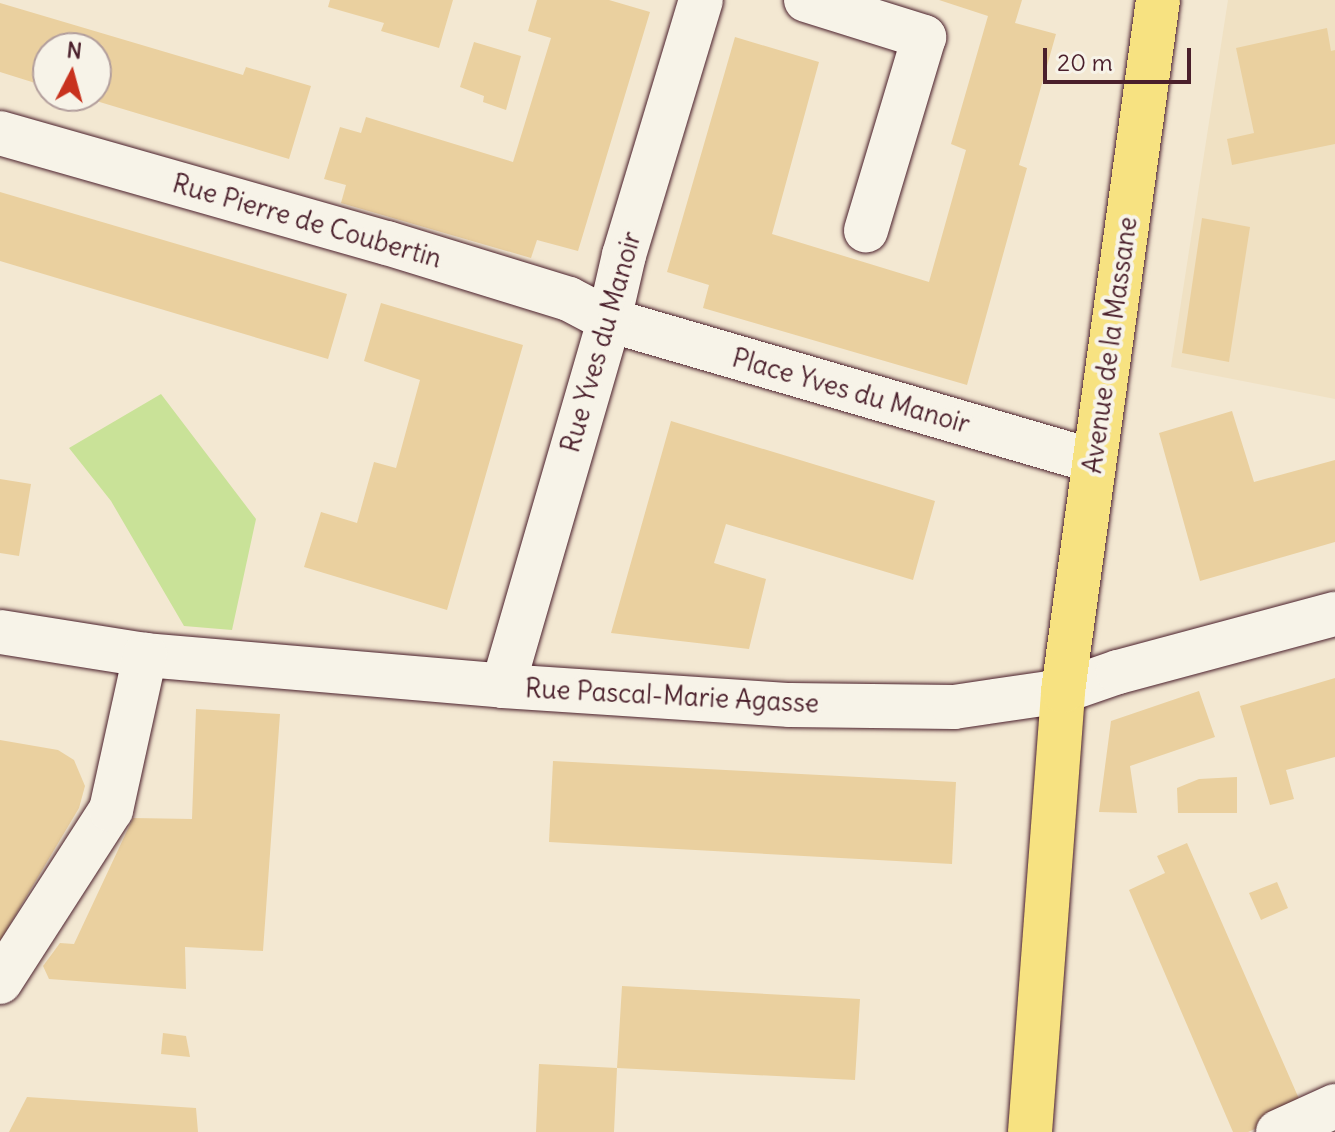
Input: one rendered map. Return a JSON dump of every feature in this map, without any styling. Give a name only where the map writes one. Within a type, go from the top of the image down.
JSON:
[{"type":"main road","name":"Avenue de la Massane","points":[[1030,1132],[1063,691],[1158,0]]},
{"type":"street","name":"Rue Yves du Manoir","points":[[503,686],[609,320],[624,255],[701,0]]},
{"type":"street","points":[[806,0],[924,37],[866,230]]},
{"type":"street","name":"Rue Pierre de Coubertin","points":[[0,133],[569,299],[609,320]]},
{"type":"street","name":"Place Yves du Manoir","points":[[609,320],[1093,461]]},
{"type":"street","name":"Rue Pascal-Marie Agasse","points":[[0,632],[145,655],[503,686],[790,705],[954,707],[1063,691],[1118,672],[1335,614]]},
{"type":"street","points":[[0,982],[111,810],[145,655]]},
{"type":"street","points":[[1278,1132],[1335,1106]]},
{"type":"shaded area","points":[[1228,0],[1335,0],[1335,399],[1171,367]]},
{"type":"green space","points":[[161,394],[256,519],[232,630],[184,626],[111,501],[69,448]]},
{"type":"building","points":[[330,0],[453,0],[439,48],[381,31],[384,23],[328,7]]},
{"type":"building","points":[[537,0],[609,0],[650,12],[578,251],[537,240],[531,258],[341,203],[346,185],[324,179],[340,127],[361,133],[366,117],[513,162],[551,38],[528,31]]},
{"type":"building","points":[[939,0],[1022,0],[1015,23],[1056,34],[1019,165],[1027,168],[967,385],[703,308],[709,285],[667,272],[735,37],[819,62],[772,234],[929,282],[966,150],[951,144],[988,16]]},
{"type":"building","points":[[0,3],[98,32],[32,32],[32,82],[0,72]]},
{"type":"building","points":[[1327,28],[1331,51],[1335,50],[1335,144],[1232,165],[1227,139],[1254,133],[1236,48]]},
{"type":"building","points":[[112,36],[243,75],[246,67],[311,86],[289,159],[112,106]]},
{"type":"building","points":[[474,42],[521,56],[506,110],[483,102],[484,96],[460,87]]},
{"type":"building","points":[[0,192],[347,294],[328,359],[0,261]]},
{"type":"building","points":[[1202,218],[1250,227],[1229,362],[1182,353]]},
{"type":"building","points":[[381,303],[523,345],[447,610],[304,567],[321,512],[357,523],[374,462],[396,468],[420,380],[364,361]]},
{"type":"building","points":[[1232,411],[1254,482],[1335,460],[1335,542],[1200,581],[1159,433]]},
{"type":"building","points":[[671,421],[935,501],[913,580],[726,524],[714,563],[766,579],[749,649],[611,633]]},
{"type":"building","points":[[0,479],[31,484],[19,556],[0,553]]},
{"type":"building","points":[[1335,678],[1335,757],[1286,770],[1294,799],[1270,805],[1240,706]]},
{"type":"building","points":[[1199,691],[1215,737],[1130,766],[1137,813],[1099,812],[1111,721]]},
{"type":"building","points":[[196,709],[280,714],[263,951],[185,947],[186,989],[49,979],[43,966],[60,943],[74,944],[133,818],[192,819]]},
{"type":"building","points":[[0,740],[58,750],[74,760],[85,786],[79,808],[0,941]]},
{"type":"building","points":[[553,761],[956,782],[952,864],[549,842]]},
{"type":"building","points":[[1237,777],[1237,813],[1178,813],[1177,788],[1199,779]]},
{"type":"building","points":[[1187,843],[1303,1108],[1248,1132],[1233,1132],[1129,890],[1165,873],[1157,856]]},
{"type":"building","points":[[1277,882],[1288,908],[1261,920],[1249,893]]},
{"type":"building","points":[[622,986],[860,999],[855,1080],[617,1068]]},
{"type":"building","points":[[163,1033],[186,1036],[190,1057],[161,1054]]},
{"type":"building","points":[[539,1064],[617,1068],[614,1132],[536,1132]]},
{"type":"building","points":[[27,1097],[196,1108],[198,1132],[9,1132]]}]
